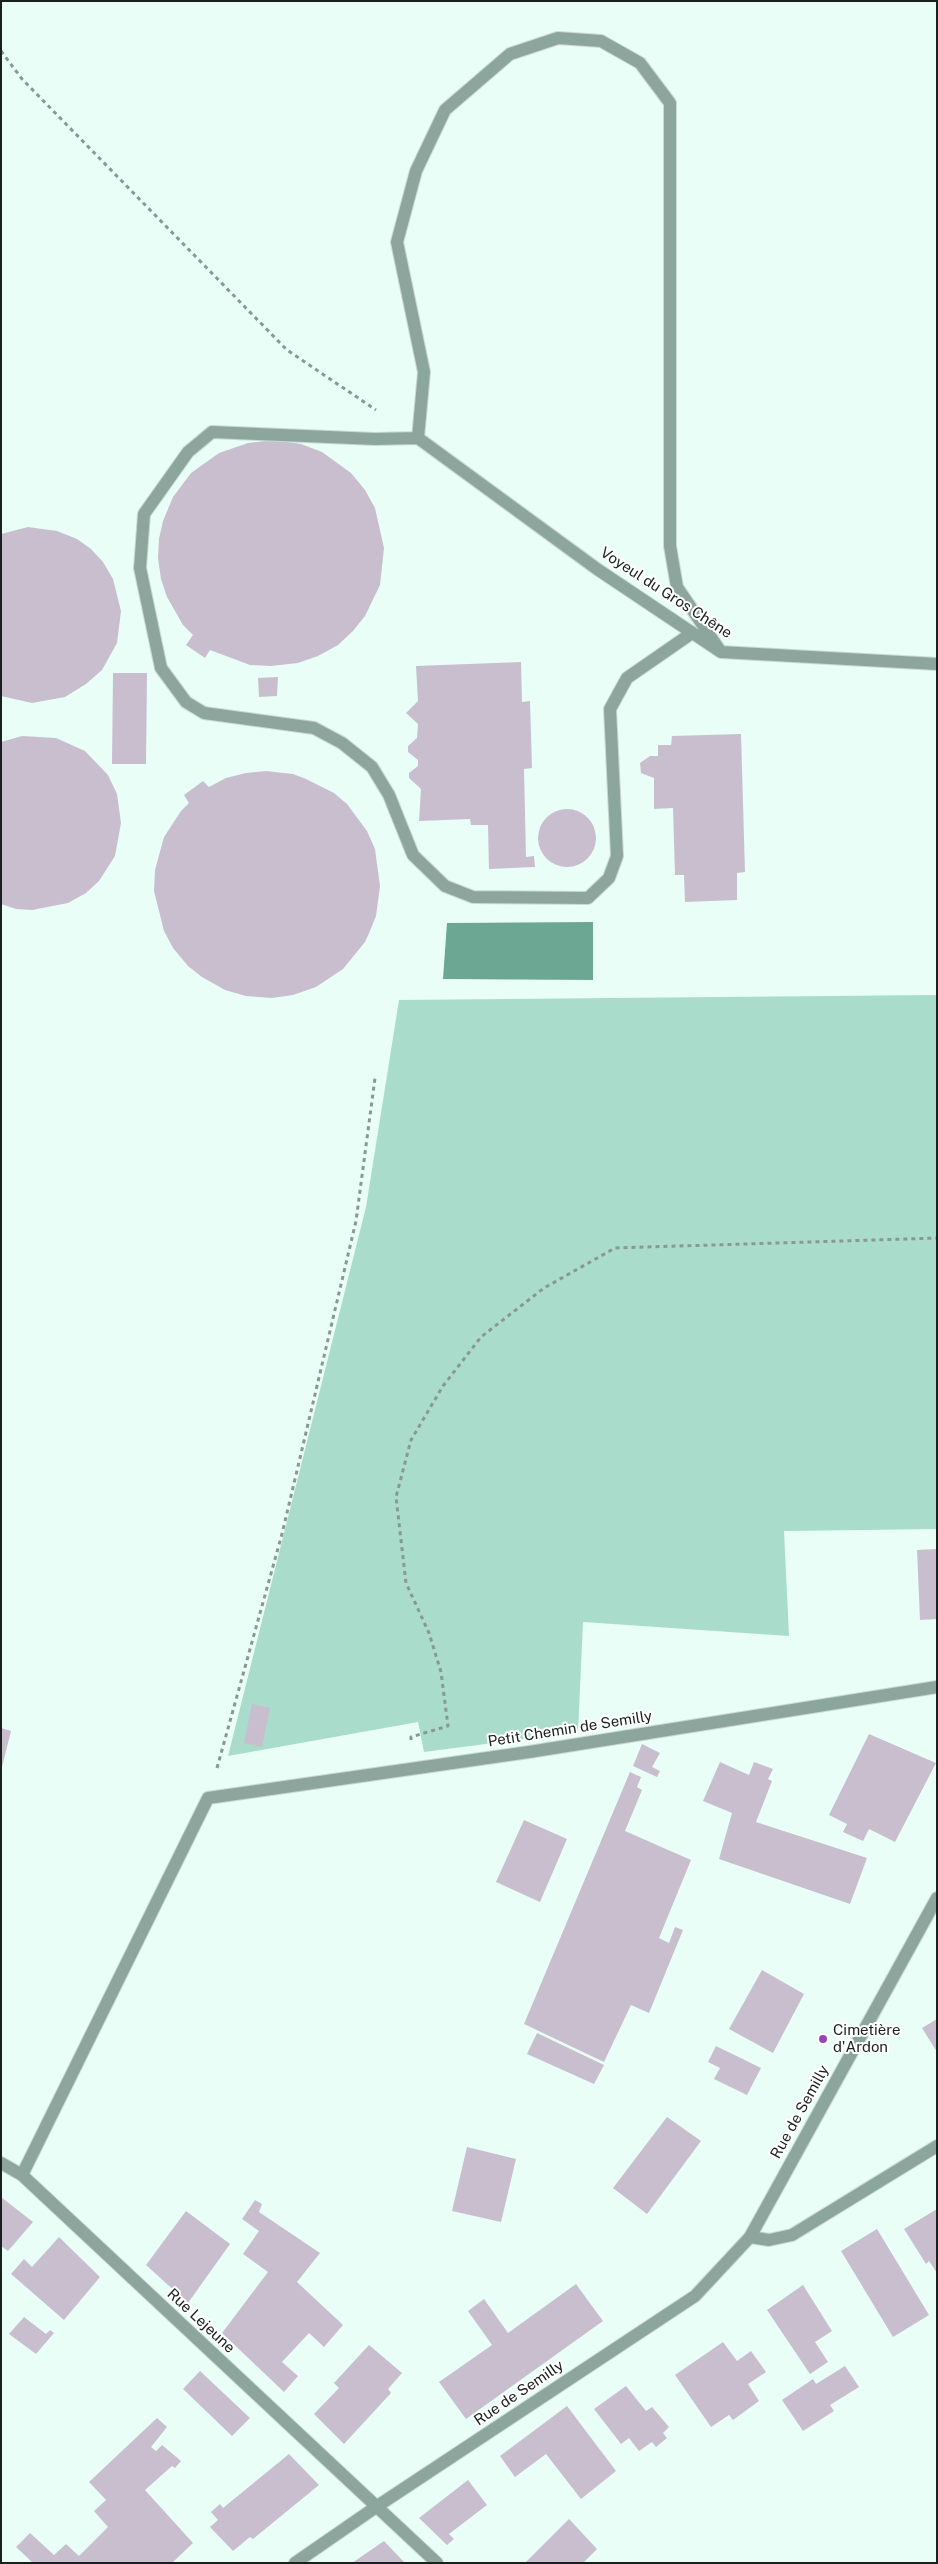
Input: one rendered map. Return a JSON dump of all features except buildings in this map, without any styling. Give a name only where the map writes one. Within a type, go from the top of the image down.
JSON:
[{"type":"street","points":[[692,633],[627,678],[610,709],[617,856],[609,878],[588,898],[474,897],[445,886],[413,854],[389,796],[372,767],[342,742],[314,728],[204,713],[186,702],[161,668],[140,568],[144,514],[188,452],[212,432],[375,439],[418,438],[424,372],[396,242],[416,171],[445,110],[510,54],[558,38],[600,41],[640,63],[670,103],[670,546],[677,587],[721,652]]},
{"type":"street","name":"Voyeul du Gros Chêne","points":[[418,438],[597,569],[721,652],[937,664]]},
{"type":"street","name":"Petit Chemin de Semilly","points":[[208,1798],[407,1770],[937,1687]]},
{"type":"street","points":[[22,2176],[208,1798]]},
{"type":"street","name":"Rue de Semilly","points":[[295,2563],[376,2507],[695,2296],[750,2237],[937,1898]]},
{"type":"street","points":[[750,2237],[769,2240],[792,2235],[937,2146]]},
{"type":"street","name":"Rue Lejeune","points":[[1,2163],[22,2176],[437,2563]]},
{"type":"path","points":[[1,51],[22,79],[287,350],[377,410]]},
{"type":"path","points":[[208,1798],[282,1534],[356,1221],[375,1078]]},
{"type":"path","points":[[407,1770],[411,1737],[448,1726],[441,1672],[429,1633],[406,1584],[396,1497],[411,1440],[443,1386],[481,1338],[544,1288],[614,1248],[937,1238]]},
{"type":"shaded area","points":[[593,922],[593,980],[443,979],[447,923]]},
{"type":"shaded area","points":[[937,995],[937,1529],[784,1531],[789,1636],[583,1622],[578,1732],[424,1752],[418,1722],[228,1756],[366,1207],[399,1000]]},
{"type":"place","name":"Cimetière d'Ardon","points":[[823,2039]]}]
